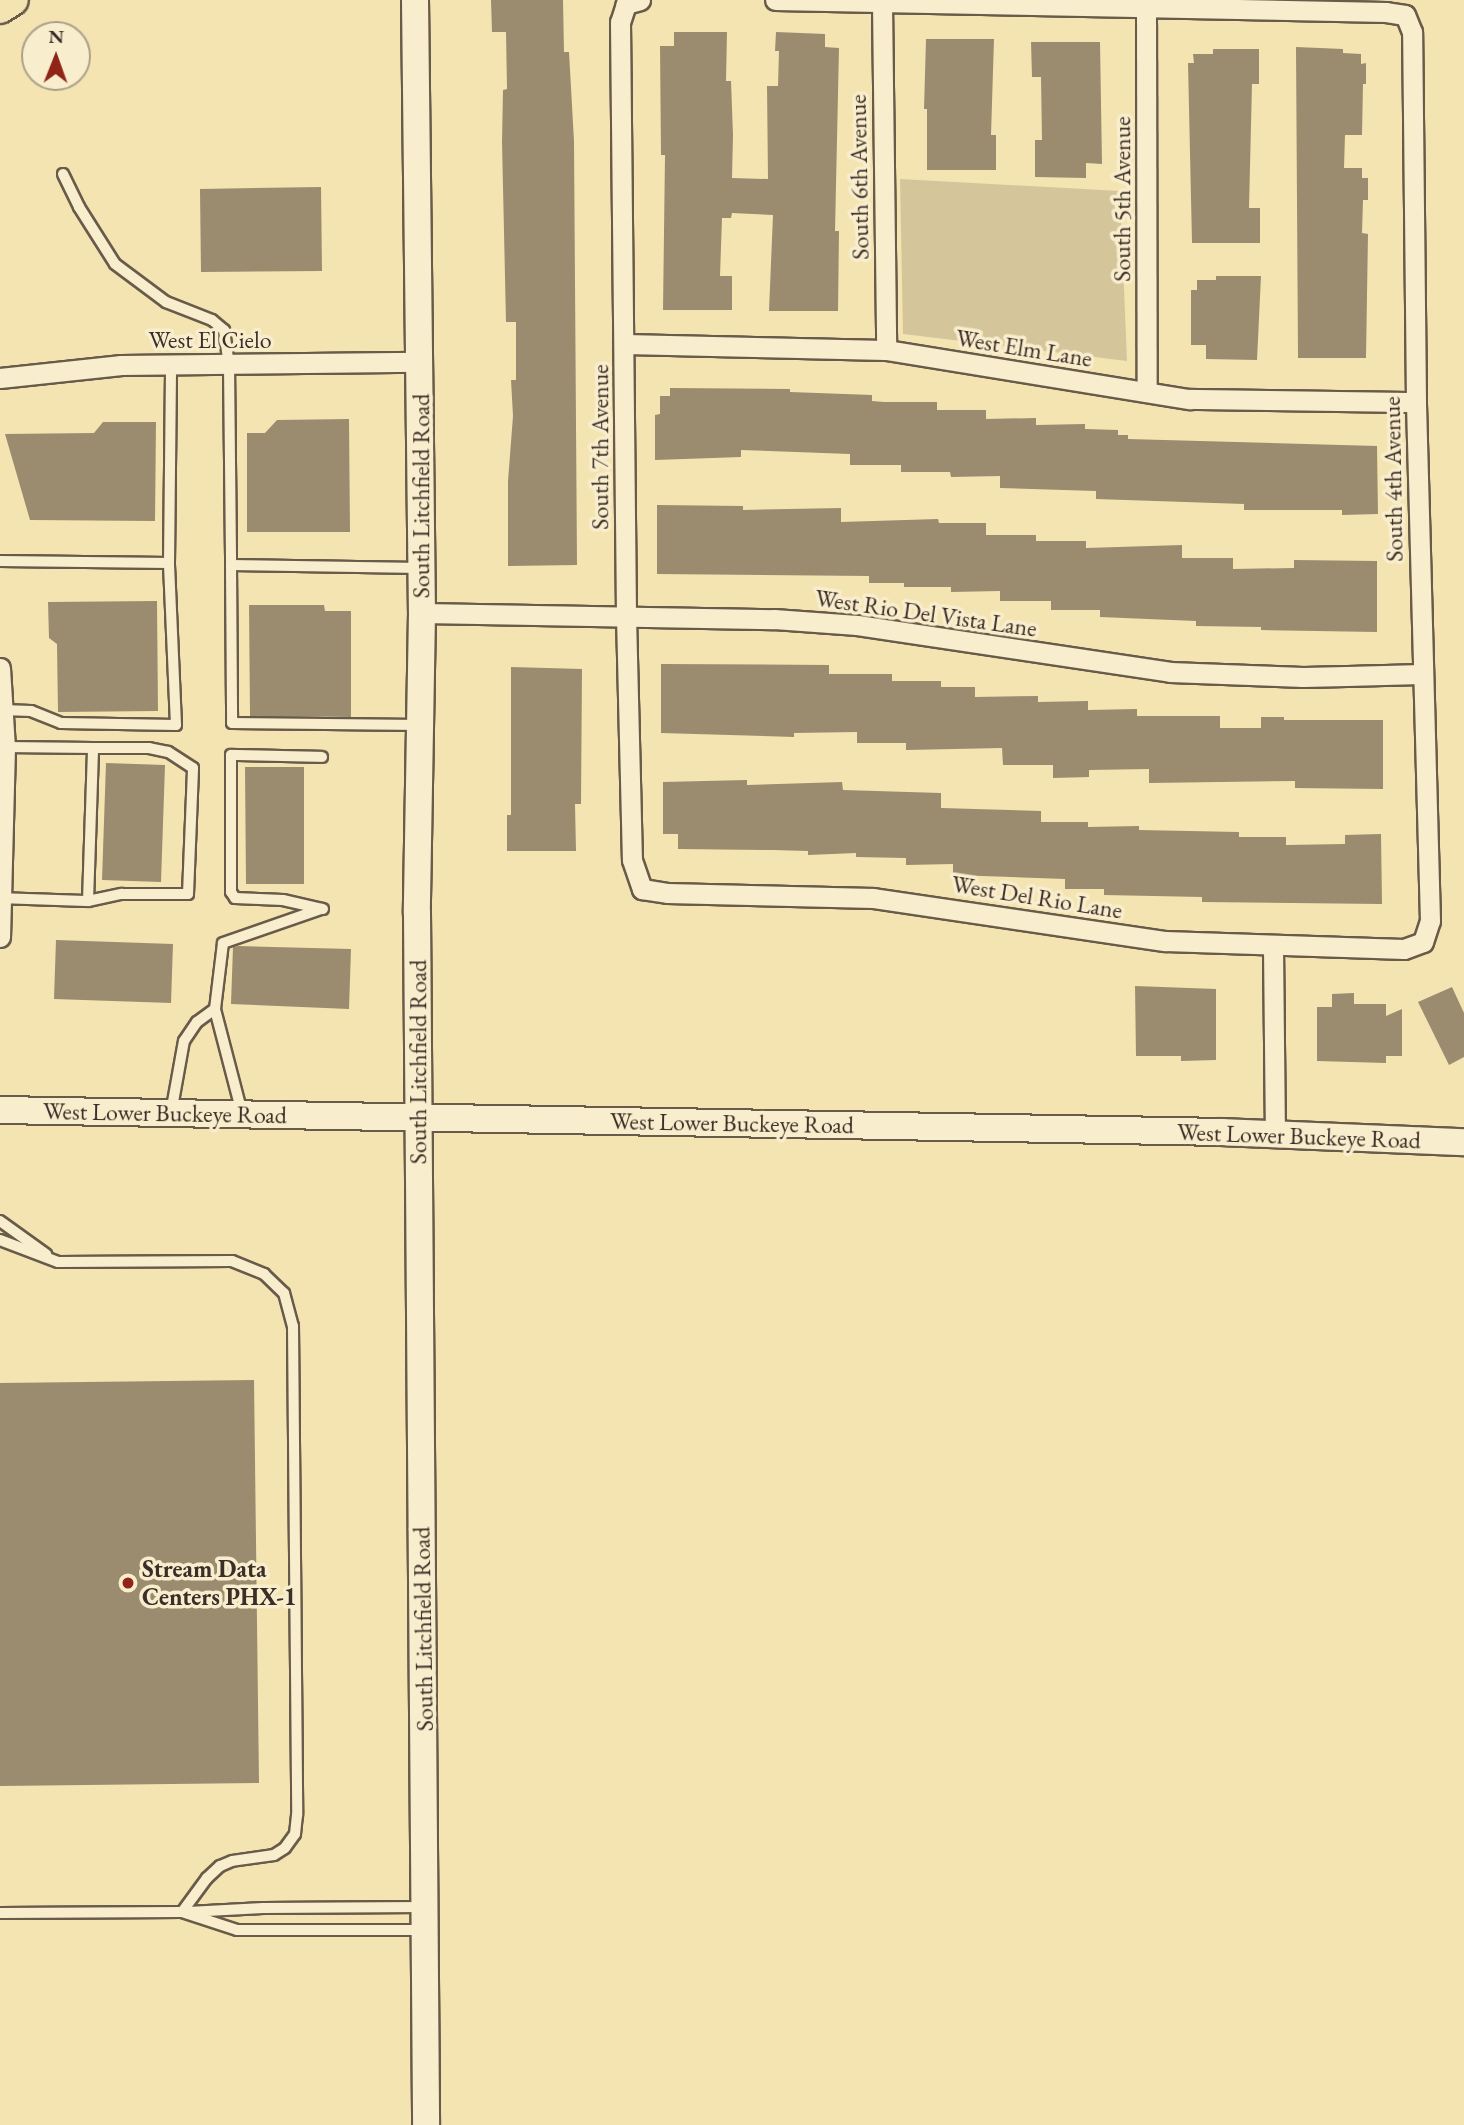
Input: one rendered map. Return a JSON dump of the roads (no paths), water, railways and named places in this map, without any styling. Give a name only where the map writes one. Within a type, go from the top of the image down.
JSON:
[{"type":"main road","points":[[0,8],[13,0]]},
{"type":"main road","name":"South Litchfield Road","points":[[415,0],[422,613],[418,1117],[426,2125]]},
{"type":"main road","name":"West Lower Buckeye Road","points":[[0,1110],[1275,1134],[1464,1142]]},
{"type":"street","points":[[775,0],[1146,6]]},
{"type":"street","name":"South 7th Avenue","points":[[633,2],[620,22],[626,616],[632,859],[642,888]]},
{"type":"street","name":"South 6th Avenue","points":[[882,2],[886,350]]},
{"type":"street","name":"South 4th Avenue","points":[[1146,6],[1386,12],[1405,15],[1412,32],[1416,402],[1430,921],[1423,942]]},
{"type":"street","name":"South 5th Avenue","points":[[1146,6],[1147,392]]},
{"type":"street","name":"West Elm Lane","points":[[624,344],[886,350],[1190,399],[1416,402]]},
{"type":"street","name":"West El Cielo","points":[[0,378],[121,365],[420,362]]},
{"type":"street","name":"West Rio Del Vista Lane","points":[[422,613],[774,619],[857,625],[1170,672],[1303,677],[1422,674]]},
{"type":"street","points":[[0,668],[5,747],[0,937]]},
{"type":"street","name":"West Del Rio Lane","points":[[642,888],[667,892],[873,898],[1165,942],[1404,949],[1423,942]]},
{"type":"street","points":[[1273,947],[1275,1134]]},
{"type":"lane","points":[[63,174],[79,207],[115,264],[166,302],[212,320],[224,330],[229,365],[232,723],[421,725]]},
{"type":"lane","points":[[3,710],[31,710],[61,723],[176,725],[169,563],[171,365]]},
{"type":"lane","points":[[0,561],[169,563]]},
{"type":"lane","points":[[231,565],[421,568]]},
{"type":"lane","points":[[2,898],[88,901],[122,894],[187,894],[193,768],[168,752],[149,748],[5,747]]},
{"type":"lane","points":[[88,901],[93,748]]},
{"type":"lane","points":[[243,1114],[215,1009],[223,943],[323,909],[283,900],[232,895],[231,755],[322,757]]},
{"type":"lane","points":[[171,1113],[184,1041],[197,1022],[215,1009]]},
{"type":"lane","points":[[0,1221],[58,1262]]},
{"type":"lane","points":[[0,1240],[58,1262],[212,1260],[249,1266],[264,1274],[284,1293],[293,1326],[295,1834],[285,1848],[274,1855],[232,1861],[220,1866],[207,1878],[182,1912]]},
{"type":"lane","points":[[0,1913],[182,1912],[263,1908],[426,1919]]},
{"type":"lane","points":[[182,1912],[237,1930],[426,1919]]},
{"type":"place","name":"Stream Data Centers PHX-1","points":[[128,1583]]}]
